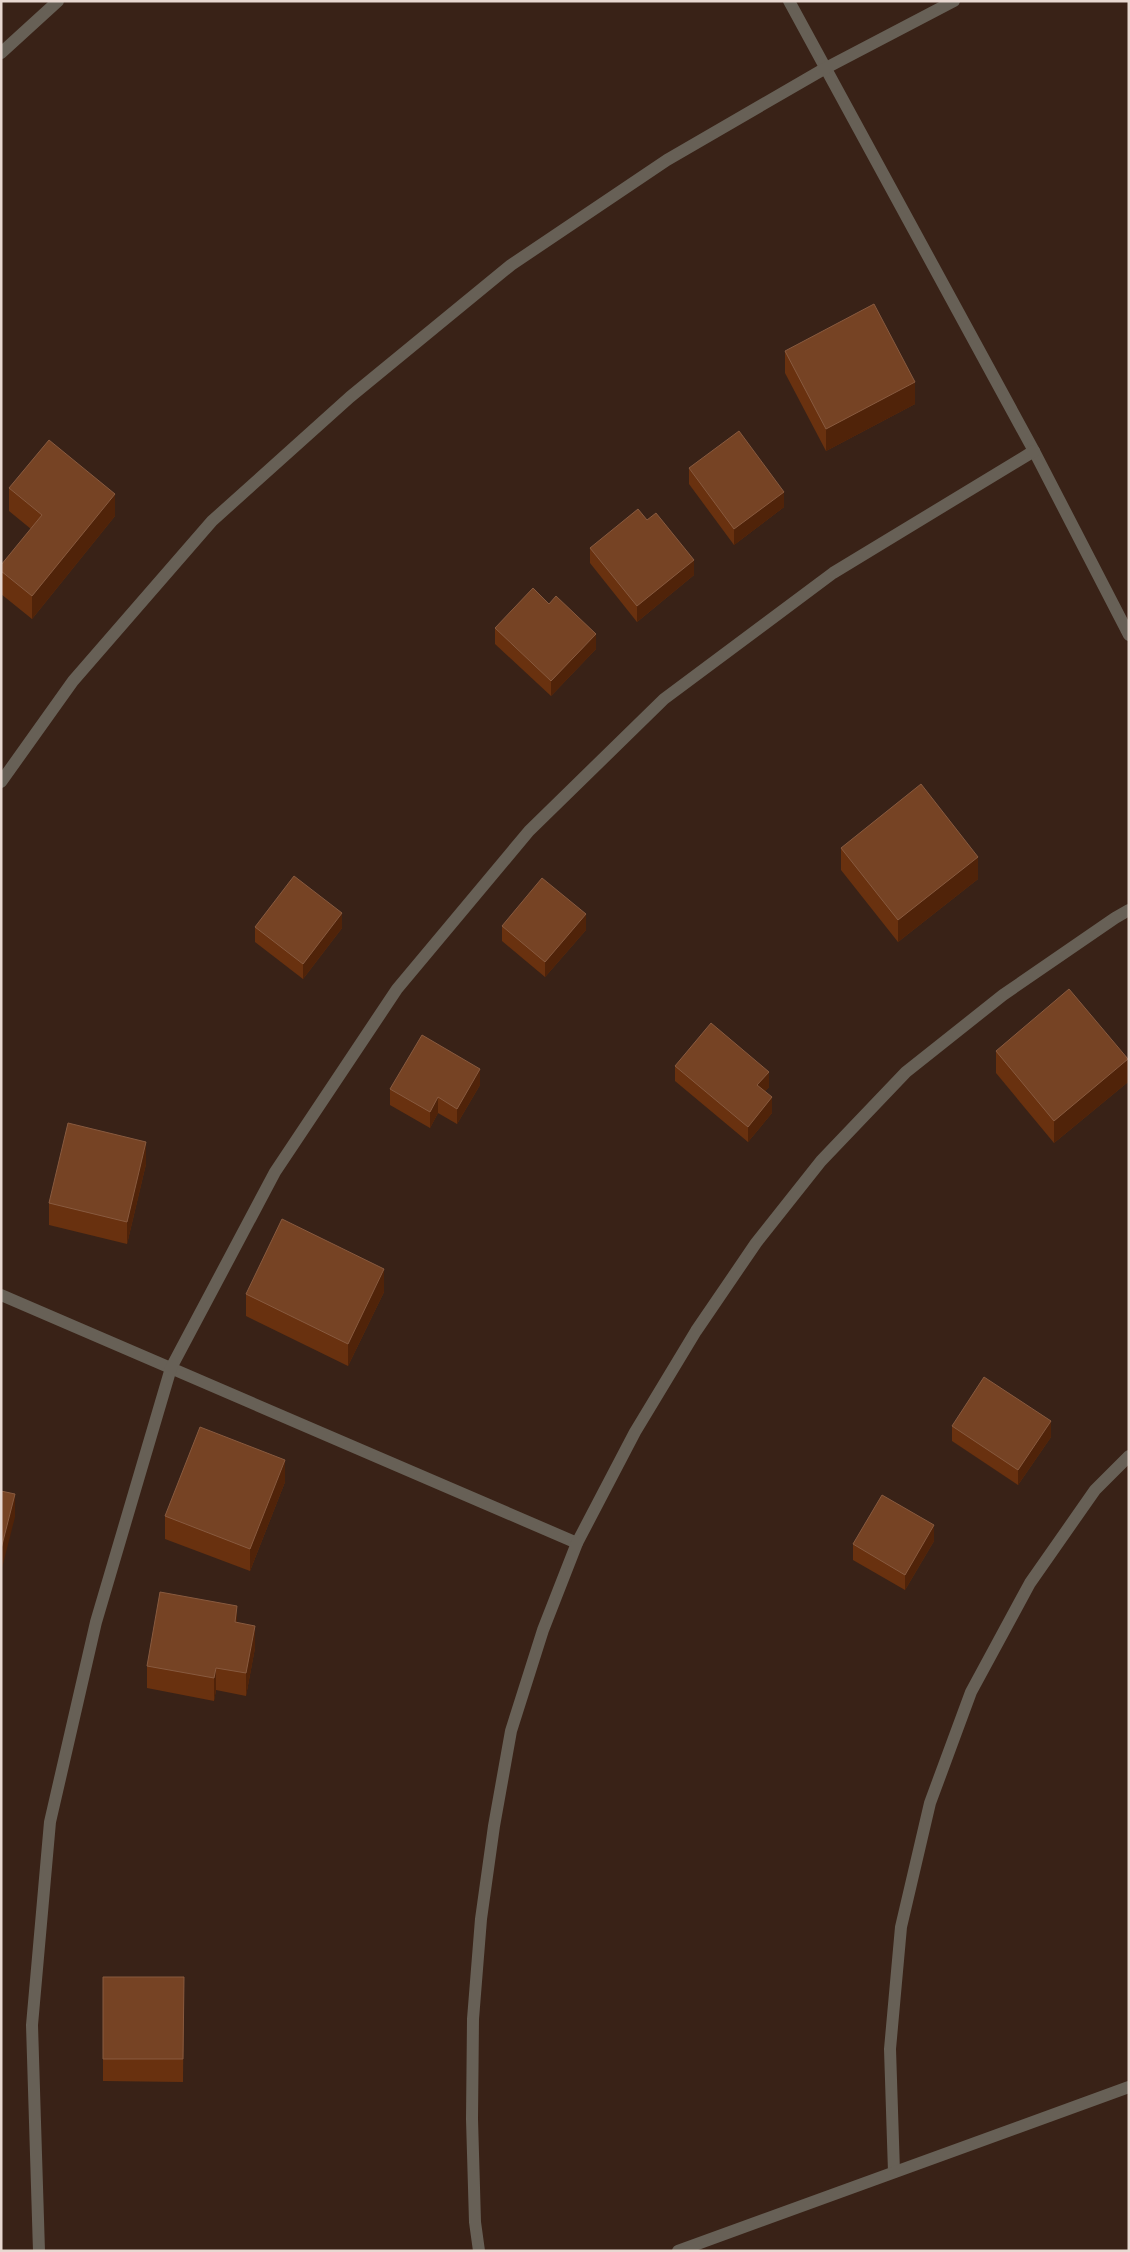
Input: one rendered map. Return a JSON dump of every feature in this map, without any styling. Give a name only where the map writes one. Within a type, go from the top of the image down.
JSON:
[{"type":"lane","points":[[1,53],[58,1]]},
{"type":"lane","points":[[789,1],[824,69],[1034,451],[1129,635]]},
{"type":"lane","points":[[1,782],[73,681],[212,521],[350,397],[511,264],[667,160],[824,69],[954,1]]},
{"type":"lane","points":[[39,2251],[32,2025],[50,1822],[96,1622],[171,1368],[281,1164],[398,989],[529,831],[664,699],[833,573],[1034,451]]},
{"type":"lane","points":[[479,2251],[475,2222],[472,2118],[473,2019],[481,1919],[494,1826],[511,1731],[543,1630],[577,1543],[635,1432],[696,1331],[756,1243],[821,1161],[906,1072],[1003,995],[1129,910]]},
{"type":"lane","points":[[1,1295],[577,1543]]},
{"type":"lane","points":[[894,2172],[890,2049],[901,1927],[930,1803],[971,1692],[1030,1583],[1095,1490],[1129,1456]]},
{"type":"lane","points":[[678,2251],[1129,2087]]},
{"type":"building","points":[[874,304],[915,382],[826,429],[785,351]]},
{"type":"building","points":[[739,431],[784,492],[734,529],[689,468]]},
{"type":"building","points":[[49,440],[115,494],[32,596],[1,571],[1,565],[42,515],[9,488]]},
{"type":"building","points":[[638,509],[647,520],[656,513],[694,560],[637,606],[590,548]]},
{"type":"building","points":[[533,588],[549,604],[556,596],[596,634],[551,681],[495,628]]},
{"type":"building","points":[[921,784],[978,857],[898,920],[841,848]]},
{"type":"building","points":[[294,876],[342,913],[303,964],[255,927]]},
{"type":"building","points":[[542,878],[586,914],[545,962],[502,926]]},
{"type":"building","points":[[1069,989],[1128,1059],[1054,1121],[996,1051]]},
{"type":"building","points":[[711,1023],[769,1072],[757,1085],[772,1097],[748,1127],[675,1066]]},
{"type":"building","points":[[422,1035],[480,1069],[457,1109],[438,1097],[430,1112],[390,1089]]},
{"type":"building","points":[[68,1123],[146,1142],[127,1222],[49,1203]]},
{"type":"building","points":[[282,1219],[384,1269],[348,1344],[246,1294]]},
{"type":"building","points":[[984,1377],[1051,1421],[1018,1470],[952,1426]]},
{"type":"building","points":[[200,1427],[285,1460],[250,1549],[165,1516]]},
{"type":"building","points":[[1,1491],[15,1494],[1,1549]]},
{"type":"building","points":[[882,1495],[934,1525],[905,1575],[853,1544]]},
{"type":"building","points":[[160,1592],[237,1606],[235,1622],[255,1626],[246,1673],[216,1668],[214,1678],[147,1666]]},
{"type":"building","points":[[103,1977],[184,1977],[183,2059],[103,2059]]}]
